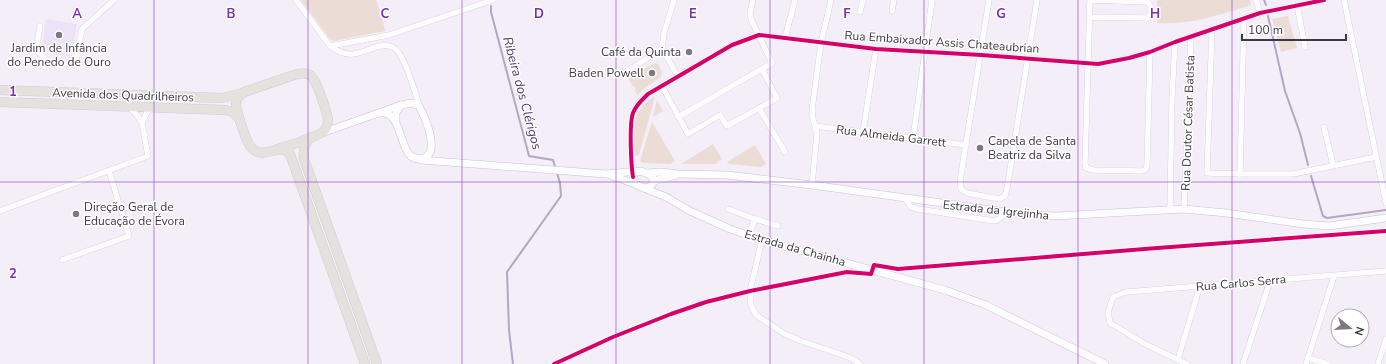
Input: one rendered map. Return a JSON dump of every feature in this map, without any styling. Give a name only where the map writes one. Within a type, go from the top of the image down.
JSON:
[{"type":"main road","points":[[365,364],[292,157],[283,149],[258,152],[252,148],[248,142],[236,105],[238,97],[244,92],[297,74],[307,74],[315,81],[328,121],[324,131],[307,140],[304,146],[304,160],[377,364]]},
{"type":"main road","name":"Avenida dos Quadrilheiros","points":[[0,90],[222,98],[231,97],[244,92]]},
{"type":"main road","name":"Avenida dos Quadrilheiros","points":[[0,102],[229,110],[236,114],[240,120]]},
{"type":"main road","points":[[271,151],[316,136]]},
{"type":"street","points":[[40,26],[36,50],[47,60],[70,64],[76,61],[82,29],[114,0]]},
{"type":"street","points":[[296,0],[330,46],[345,54],[353,54],[386,45],[392,46],[404,61],[414,91],[409,101],[403,104],[316,136]]},
{"type":"street","points":[[330,46],[389,35],[493,0]]},
{"type":"street","points":[[674,0],[664,33],[662,49],[678,76]]},
{"type":"street","points":[[678,117],[772,63],[750,14],[753,0]]},
{"type":"street","points":[[785,38],[795,0]]},
{"type":"street","points":[[812,185],[817,133],[812,110],[821,43],[831,0]]},
{"type":"street","points":[[860,12],[863,0]]},
{"type":"street","points":[[892,11],[894,0]]},
{"type":"street","points":[[913,138],[932,0]]},
{"type":"street","points":[[989,0],[960,181],[961,189],[967,194],[999,199],[1005,196],[1007,189],[1037,0]]},
{"type":"street","points":[[1090,17],[1148,18],[1151,14],[1152,7],[1148,2],[1090,0],[1084,163],[1086,168],[1093,170],[1142,171],[1146,169],[1150,52]]},
{"type":"street","points":[[1256,0],[1260,13]]},
{"type":"street","name":"Rua Embaixador Assis Chateaubrian","points":[[635,176],[631,159],[632,115],[638,103],[648,94],[732,45],[759,35],[876,49],[1029,58],[1088,64],[1115,61],[1150,52],[1260,13],[1324,0]]},
{"type":"street","points":[[1344,0],[1386,204]]},
{"type":"street","points":[[1297,5],[1305,47]]},
{"type":"street","points":[[1240,174],[1244,18]]},
{"type":"street","points":[[1212,29],[1207,173],[1293,174],[1376,157]]},
{"type":"street","name":"Rua Doutor César Batista","points":[[1184,209],[1191,37]]},
{"type":"street","name":"Rua Doutor César Batista","points":[[1170,209],[1172,98],[1175,42]]},
{"type":"street","points":[[624,73],[662,49]]},
{"type":"street","points":[[863,132],[876,49]]},
{"type":"street","points":[[662,86],[688,134],[720,115],[727,126],[777,98],[762,69]]},
{"type":"street","points":[[412,86],[437,156],[440,160],[446,162]]},
{"type":"street","points":[[396,122],[396,113],[403,104],[411,103],[418,105],[421,111]]},
{"type":"street","points":[[0,211],[148,156],[142,123],[136,114],[127,106]]},
{"type":"street","points":[[142,123],[151,107]]},
{"type":"street","points":[[759,108],[785,152]]},
{"type":"street","points":[[379,113],[390,115],[396,122],[406,149],[411,156],[421,160],[635,176],[661,172],[678,174]]},
{"type":"street","points":[[326,114],[334,123],[342,125],[347,124]]},
{"type":"street","name":"Rua Almeida Garrett","points":[[815,126],[966,145]]},
{"type":"street","points":[[1324,127],[1333,166]]},
{"type":"street","points":[[411,156],[420,159],[427,156],[431,151],[432,141]]},
{"type":"street","points":[[62,260],[129,236],[108,171]]},
{"type":"street","points":[[647,173],[652,176],[658,190],[666,197]]},
{"type":"street","points":[[606,174],[635,176],[644,188],[666,197]]},
{"type":"street","points":[[644,188],[650,188],[654,182],[678,174]]},
{"type":"street","name":"Estrada da Igrejinha","points":[[678,174],[727,175],[812,185],[1029,215],[1056,216],[1184,209],[1226,213],[1317,226],[1329,226],[1386,218]]},
{"type":"street","name":"Estrada da Chainha","points":[[666,197],[712,222],[762,240],[945,290],[986,305],[1105,364]]},
{"type":"street","points":[[728,209],[778,226]]},
{"type":"street","points":[[749,235],[755,219]]},
{"type":"street","points":[[762,240],[750,291],[751,305],[756,316],[785,334],[840,354],[860,364]]},
{"type":"street","name":"Rua Carlos Serra","points":[[1178,359],[1145,344],[1110,323],[1108,312],[1113,297],[1126,292],[1386,271]]},
{"type":"street","points":[[1306,364],[1334,276]]},
{"type":"street","points":[[1243,364],[1270,281]]},
{"type":"street","points":[[1187,364],[1178,359],[1200,286]]},
{"type":"street","points":[[1378,364],[1386,339]]},
{"type":"street","points":[[1308,358],[1328,364]]},
{"type":"shaded area","points":[[301,0],[376,0],[385,31],[334,41],[330,39]]},
{"type":"shaded area","points":[[1157,0],[1250,0],[1251,5],[1216,16],[1193,21],[1157,23]]},
{"type":"shaded area","points":[[1288,16],[1297,48],[1281,52],[1272,19]]},
{"type":"shaded area","name":"Jardim de Infância do Penedo de Ouro","points":[[46,19],[77,24],[71,57],[48,53],[42,46]]},
{"type":"shaded area","points":[[655,63],[658,64],[662,72],[661,77],[637,95],[635,90],[636,88],[632,85],[629,78]]},
{"type":"shaded area","points":[[655,96],[639,155],[635,156],[634,129],[637,115],[647,102]]},
{"type":"shaded area","points":[[657,100],[663,111],[653,117]]},
{"type":"shaded area","points":[[652,122],[675,161],[670,164],[643,163],[640,161]]},
{"type":"shaded area","points":[[713,144],[722,159],[715,164],[681,164]]},
{"type":"shaded area","points":[[755,145],[766,164],[761,167],[729,164],[727,162]]},
{"type":"waterway","points":[[1264,0],[1266,5]]},
{"type":"waterway","name":"Ribeira dos Clérigos","points":[[491,6],[491,12],[529,156],[553,160],[560,183],[561,196],[507,272],[509,330],[513,364]]},
{"type":"waterway","points":[[1268,16],[1285,91],[1300,133],[1308,165]]},
{"type":"waterway","points":[[1311,176],[1323,216],[1327,218],[1386,210]]},
{"type":"cycle path","points":[[633,177],[631,126],[633,113],[639,103],[648,94],[732,45],[759,35],[876,49],[1098,64],[1150,52],[1260,13],[1324,0]]},
{"type":"cycle path","points":[[554,364],[613,337],[706,302],[750,291],[847,272],[871,274],[874,265],[898,269],[1386,231]]},
{"type":"place","name":"Jardim de Infância do Penedo de Ouro","points":[[59,35]]},
{"type":"place","name":"Café da Quinta","points":[[689,52]]},
{"type":"place","name":"Baden Powell","points":[[652,73]]},
{"type":"place","name":"Capela de Santa Beatriz da Silva","points":[[980,148]]},
{"type":"place","name":"Direção Geral de Educação de Évora","points":[[76,214]]}]
